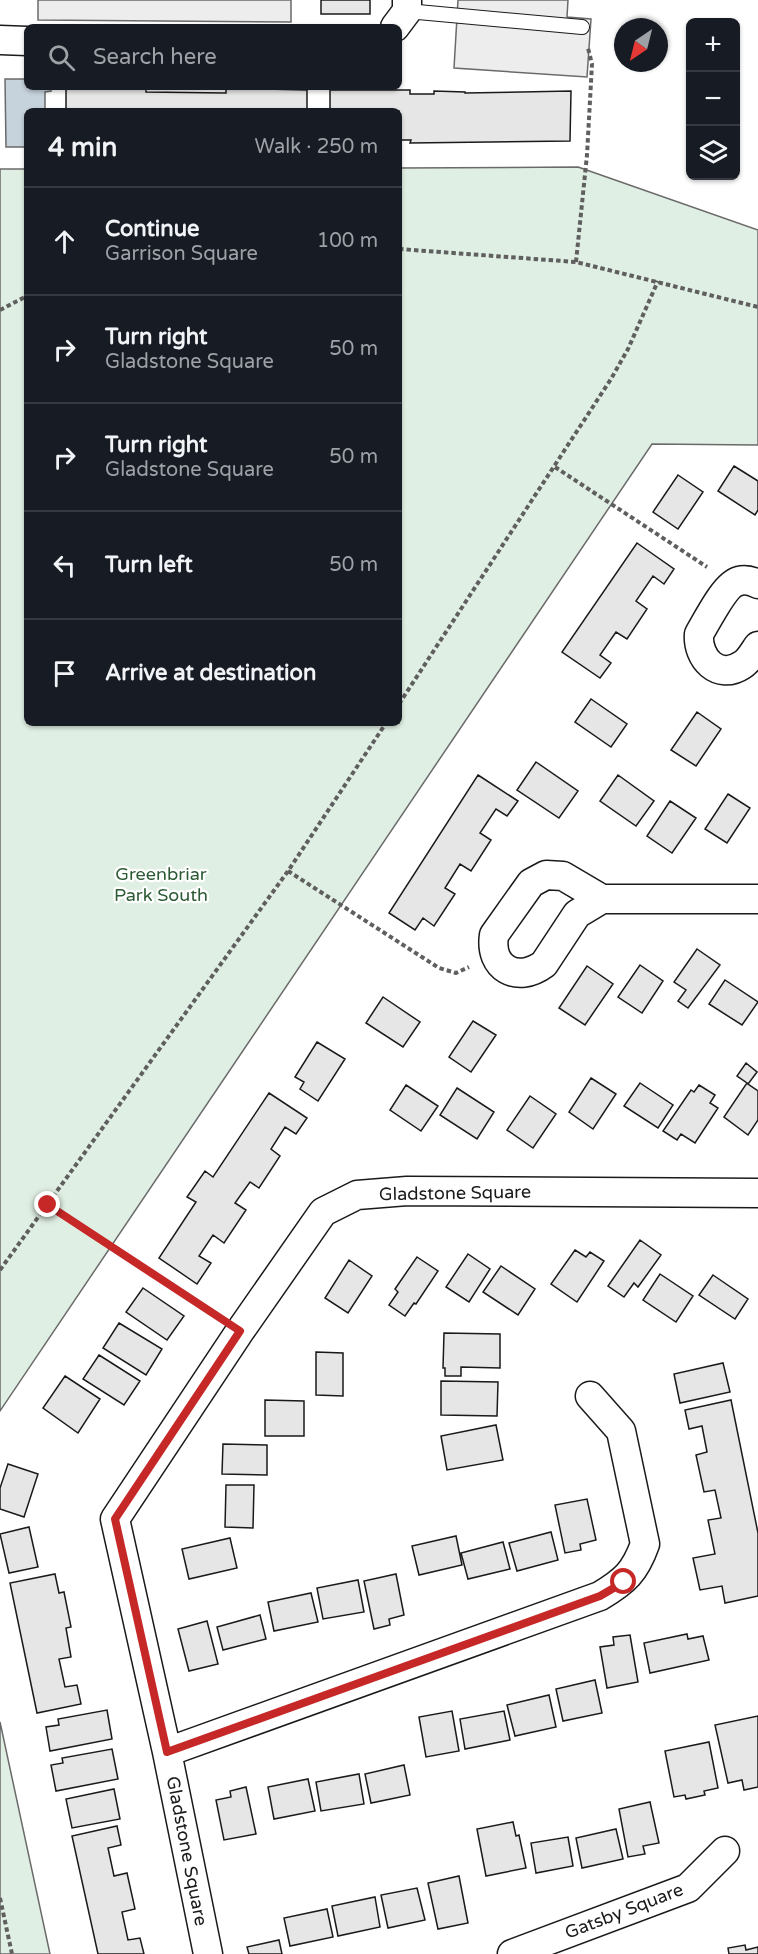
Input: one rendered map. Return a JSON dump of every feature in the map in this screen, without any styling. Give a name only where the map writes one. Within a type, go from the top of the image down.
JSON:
[{"type":"street","points":[[0,40],[24,41]]},
{"type":"street","points":[[746,584],[699,634],[700,652],[711,665],[728,670],[745,664],[758,646]]},
{"type":"street","points":[[602,899],[578,914],[544,964],[536,970],[527,973],[507,970],[494,954],[494,935],[531,883],[538,878],[555,874],[564,876],[602,899],[758,899]]},
{"type":"street","name":"Gladstone Square","points":[[207,1954],[167,1752],[115,1519],[240,1331],[323,1212],[357,1195],[407,1191],[758,1193]]},
{"type":"street","points":[[167,1752],[600,1596],[624,1582],[638,1562],[645,1544],[621,1431],[590,1396]]},
{"type":"street","name":"Gatsby Square","points":[[512,1954],[688,1888],[725,1851]]},
{"type":"lane","points":[[403,13],[582,27]]},
{"type":"path","points":[[576,262],[587,155],[592,64],[582,27]]},
{"type":"path","points":[[402,249],[576,262],[758,307]]},
{"type":"path","points":[[402,699],[611,379],[628,349],[658,281]]},
{"type":"path","points":[[0,310],[24,298]]},
{"type":"path","points":[[555,467],[746,584]]},
{"type":"path","points":[[0,1270],[288,871],[384,726]]},
{"type":"path","points":[[288,871],[439,968],[456,974],[494,954]]},
{"type":"path","points":[[48,1205],[240,1331]]},
{"type":"path","points":[[0,1898],[12,1954]]},
{"type":"green space","name":"Greenbriar Park South","points":[[578,167],[758,230],[758,445],[652,444],[0,1411],[0,169],[24,169],[24,726],[402,726],[402,168]]},
{"type":"green space","points":[[0,1722],[50,1954],[0,1954]]},
{"type":"shaded area","points":[[38,0],[291,0],[291,22],[38,20]]},
{"type":"shaded area","points":[[458,0],[568,0],[567,17],[591,19],[587,77],[454,68]]},
{"type":"shaded area","points":[[5,79],[24,79],[24,90],[51,90],[45,92],[45,108],[24,108],[24,147],[6,147]]},
{"type":"building","points":[[321,0],[370,0],[370,14],[321,14]]},
{"type":"building","points":[[66,90],[226,93],[226,90],[307,90],[307,108],[66,108]]},
{"type":"building","points":[[330,90],[410,90],[410,94],[434,94],[434,91],[465,93],[571,91],[570,141],[410,143],[411,140],[402,140],[402,108],[330,108]]},
{"type":"building","points":[[734,466],[758,481],[758,510],[755,515],[718,491]]},
{"type":"building","points":[[678,475],[703,492],[678,529],[653,512]]},
{"type":"building","points":[[637,543],[674,569],[664,584],[653,576],[636,601],[647,609],[627,639],[616,632],[600,655],[611,663],[600,678],[562,652]]},
{"type":"building","points":[[591,699],[627,724],[611,747],[575,722]]},
{"type":"building","points":[[697,712],[721,729],[696,766],[671,750]]},
{"type":"building","points":[[536,762],[578,791],[559,818],[517,790]]},
{"type":"building","points":[[478,775],[518,801],[507,816],[496,809],[480,833],[491,840],[471,871],[460,864],[445,888],[455,894],[434,926],[423,918],[415,930],[389,913]]},
{"type":"building","points":[[618,775],[654,801],[636,826],[600,801]]},
{"type":"building","points":[[728,794],[750,808],[727,843],[705,829]]},
{"type":"building","points":[[670,801],[696,818],[672,853],[647,836]]},
{"type":"building","points":[[697,949],[720,965],[688,1008],[678,1001],[686,990],[674,982]]},
{"type":"building","points":[[640,965],[663,981],[642,1013],[618,997]]},
{"type":"building","points":[[587,966],[613,984],[585,1025],[559,1008]]},
{"type":"building","points":[[725,980],[758,1002],[742,1025],[709,1004]]},
{"type":"building","points":[[383,997],[420,1022],[403,1047],[366,1023]]},
{"type":"building","points":[[473,1021],[496,1035],[471,1072],[449,1057]]},
{"type":"building","points":[[317,1042],[345,1059],[318,1101],[300,1089],[304,1082],[295,1077]]},
{"type":"building","points":[[746,1063],[757,1072],[748,1084],[758,1091],[758,1120],[748,1135],[724,1117],[747,1083],[737,1076]]},
{"type":"building","points":[[591,1078],[616,1094],[593,1129],[569,1112]]},
{"type":"building","points":[[640,1083],[673,1105],[658,1128],[624,1106]]},
{"type":"building","points":[[406,1085],[438,1106],[421,1131],[390,1110]]},
{"type":"building","points":[[699,1085],[715,1095],[710,1103],[718,1108],[695,1143],[681,1134],[677,1140],[663,1131],[691,1090],[694,1092]]},
{"type":"building","points":[[457,1088],[494,1112],[477,1139],[440,1115]]},
{"type":"building","points":[[269,1093],[307,1118],[296,1134],[285,1127],[271,1149],[280,1156],[259,1188],[250,1182],[235,1203],[246,1210],[224,1243],[213,1235],[199,1256],[211,1263],[197,1284],[159,1258],[196,1202],[187,1197],[205,1171],[213,1177]]},
{"type":"building","points":[[530,1096],[556,1114],[533,1148],[507,1130]]},
{"type":"building","points":[[640,1240],[661,1255],[638,1287],[634,1283],[624,1297],[608,1286]]},
{"type":"building","points":[[575,1250],[586,1257],[590,1252],[604,1261],[577,1302],[551,1284]]},
{"type":"building","points":[[468,1254],[490,1269],[469,1302],[446,1287]]},
{"type":"building","points":[[417,1257],[438,1271],[405,1316],[389,1305],[398,1292],[395,1289]]},
{"type":"building","points":[[349,1260],[372,1276],[348,1313],[325,1298]]},
{"type":"building","points":[[501,1266],[535,1289],[518,1315],[483,1292]]},
{"type":"building","points":[[660,1274],[693,1296],[676,1322],[643,1300]]},
{"type":"building","points":[[713,1275],[748,1299],[735,1319],[699,1295]]},
{"type":"building","points":[[143,1288],[184,1316],[167,1340],[126,1312]]},
{"type":"building","points":[[119,1323],[162,1349],[146,1375],[103,1348]]},
{"type":"building","points":[[444,1333],[500,1334],[500,1368],[461,1367],[461,1376],[445,1376],[445,1368],[443,1368]]},
{"type":"building","points":[[316,1352],[343,1353],[343,1396],[316,1395]]},
{"type":"building","points":[[99,1355],[140,1381],[124,1405],[83,1379]]},
{"type":"building","points":[[723,1363],[730,1392],[680,1403],[674,1374]]},
{"type":"building","points":[[65,1376],[100,1399],[78,1433],[43,1408]]},
{"type":"building","points":[[441,1381],[498,1382],[497,1416],[441,1415]]},
{"type":"building","points":[[265,1400],[304,1401],[304,1436],[265,1436]]},
{"type":"building","points":[[731,1400],[758,1533],[758,1596],[725,1603],[722,1586],[700,1590],[693,1558],[715,1554],[708,1520],[721,1518],[715,1490],[704,1492],[696,1455],[707,1452],[702,1426],[689,1429],[685,1410]]},
{"type":"building","points":[[496,1425],[503,1460],[447,1470],[441,1436]]},
{"type":"building","points":[[223,1444],[267,1445],[267,1475],[222,1474]]},
{"type":"building","points":[[8,1464],[38,1474],[24,1517],[0,1509],[0,1488]]},
{"type":"building","points":[[226,1485],[254,1485],[253,1528],[225,1527]]},
{"type":"building","points":[[587,1499],[596,1540],[580,1544],[581,1550],[565,1553],[555,1505]]},
{"type":"building","points":[[29,1527],[38,1567],[9,1573],[0,1534]]},
{"type":"building","points":[[551,1532],[558,1560],[517,1571],[509,1543]]},
{"type":"building","points":[[456,1536],[462,1565],[419,1575],[412,1546]]},
{"type":"building","points":[[230,1538],[237,1568],[189,1579],[182,1549]]},
{"type":"building","points":[[503,1542],[510,1569],[468,1579],[461,1553]]},
{"type":"building","points":[[55,1574],[59,1593],[64,1592],[71,1627],[66,1628],[71,1657],[59,1659],[65,1687],[77,1685],[81,1704],[37,1713],[10,1583]]},
{"type":"building","points":[[396,1574],[404,1615],[389,1619],[390,1625],[374,1629],[364,1581]]},
{"type":"building","points":[[358,1580],[364,1612],[323,1619],[317,1588]]},
{"type":"building","points":[[311,1593],[318,1622],[274,1631],[268,1602]]},
{"type":"building","points":[[260,1615],[266,1639],[223,1650],[217,1627]]},
{"type":"building","points":[[207,1621],[218,1664],[189,1671],[178,1629]]},
{"type":"building","points":[[687,1634],[688,1639],[703,1636],[709,1660],[650,1673],[644,1643]]},
{"type":"building","points":[[630,1635],[638,1682],[607,1688],[600,1647],[614,1645],[613,1637]]},
{"type":"building","points":[[595,1680],[602,1713],[563,1721],[556,1689]]},
{"type":"building","points":[[549,1695],[556,1727],[515,1736],[507,1705]]},
{"type":"building","points":[[107,1710],[112,1739],[50,1751],[46,1727],[59,1725],[58,1719]]},
{"type":"building","points":[[452,1711],[459,1751],[426,1757],[419,1717]]},
{"type":"building","points":[[504,1711],[510,1740],[465,1749],[460,1719]]},
{"type":"building","points":[[758,1716],[758,1787],[744,1790],[742,1780],[728,1783],[715,1725]]},
{"type":"building","points":[[709,1742],[718,1788],[704,1791],[705,1795],[686,1799],[685,1795],[674,1797],[665,1751]]},
{"type":"building","points":[[112,1749],[118,1779],[56,1791],[51,1765],[63,1763],[62,1758]]},
{"type":"building","points":[[404,1765],[410,1795],[371,1803],[365,1774]]},
{"type":"building","points":[[359,1774],[364,1804],[321,1811],[316,1782]]},
{"type":"building","points":[[308,1779],[315,1811],[274,1819],[268,1787]]},
{"type":"building","points":[[246,1787],[256,1834],[224,1840],[216,1800],[231,1797],[230,1791]]},
{"type":"building","points":[[114,1789],[120,1819],[72,1828],[66,1799]]},
{"type":"building","points":[[650,1802],[659,1843],[643,1846],[645,1854],[628,1857],[619,1809]]},
{"type":"building","points":[[513,1822],[516,1836],[519,1835],[526,1868],[486,1876],[477,1829]]},
{"type":"building","points":[[117,1826],[121,1845],[108,1848],[114,1876],[127,1873],[135,1909],[122,1912],[128,1940],[140,1938],[144,1954],[98,1954],[72,1836]]},
{"type":"building","points":[[616,1829],[623,1859],[582,1868],[576,1838]]},
{"type":"building","points":[[568,1837],[573,1866],[536,1873],[531,1843]]},
{"type":"building","points":[[459,1876],[468,1923],[438,1929],[428,1883]]},
{"type":"building","points":[[417,1888],[425,1920],[388,1928],[381,1895]]},
{"type":"building","points":[[375,1897],[380,1927],[338,1936],[332,1906]]},
{"type":"building","points":[[327,1909],[333,1937],[290,1946],[284,1918]]},
{"type":"building","points":[[279,1940],[282,1954],[249,1954],[247,1947]]},
{"type":"building","points":[[745,1945],[746,1950],[758,1947],[758,1954],[729,1954],[728,1948]]},
{"type":"route","points":[[48,1205],[240,1331],[115,1519],[167,1752],[600,1596],[624,1582]]}]
